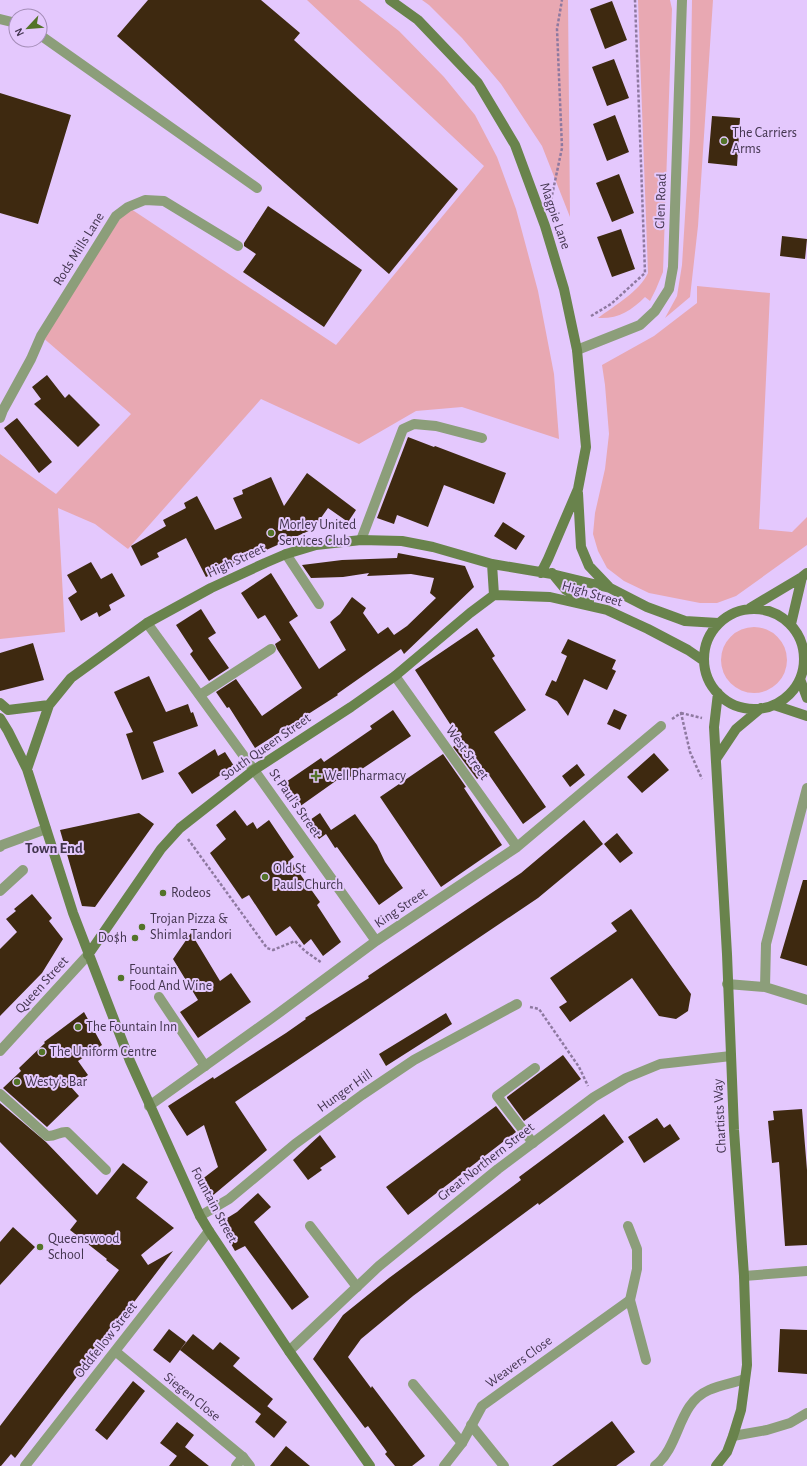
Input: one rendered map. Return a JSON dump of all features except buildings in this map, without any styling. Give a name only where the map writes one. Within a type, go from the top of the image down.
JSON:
[{"type":"street","name":"Magpie Lane","points":[[390,0],[418,20],[478,83],[515,145],[545,226],[564,289],[577,350],[586,447],[578,489],[541,573]]},
{"type":"street","name":"Glen Road","points":[[577,350],[640,325],[655,311],[669,289],[673,267],[682,0]]},
{"type":"street","points":[[48,40],[257,188]]},
{"type":"street","name":"Rods Mills Lane","points":[[0,418],[42,336],[116,216],[122,211],[145,200],[164,201],[238,246]]},
{"type":"street","points":[[361,540],[403,429],[414,424],[436,426],[482,438]]},
{"type":"street","name":"Magpie Lane","points":[[578,489],[581,547],[589,566],[610,588]]},
{"type":"street","name":"High Street","points":[[27,769],[49,705],[71,678],[147,623],[211,588],[286,554],[316,545],[338,541],[361,540],[402,541],[433,546],[492,564],[552,574],[610,588],[647,607],[685,620],[718,623]]},
{"type":"street","points":[[286,554],[319,604]]},
{"type":"street","points":[[548,559],[552,574],[566,590],[607,610]]},
{"type":"street","points":[[492,564],[494,595]]},
{"type":"street","points":[[750,608],[769,611],[780,616],[791,624],[803,647],[803,669],[800,679],[793,690],[784,699],[774,705],[762,708],[744,708],[730,703],[718,694],[710,683],[705,670],[705,645],[710,633],[718,623],[731,613],[750,608],[805,575]]},
{"type":"street","points":[[791,624],[805,575]]},
{"type":"street","name":"High Street","points":[[494,595],[550,597],[607,610],[688,650],[704,661]]},
{"type":"street","name":"South Queen Street","points":[[88,955],[161,849],[180,828],[254,770],[351,707],[395,676],[470,613],[494,595]]},
{"type":"street","name":"St Paul's Street","points":[[147,623],[376,941]]},
{"type":"street","points":[[200,695],[271,649]]},
{"type":"street","name":"West Street","points":[[395,676],[517,847]]},
{"type":"street","points":[[800,679],[807,698]]},
{"type":"street","name":"Chartists Way","points":[[716,1466],[727,1452],[741,1410],[747,1365],[744,1276],[734,1130],[716,759],[715,722],[718,694]]},
{"type":"street","points":[[0,703],[8,710],[49,705]]},
{"type":"street","points":[[774,705],[807,716]]},
{"type":"street","points":[[716,759],[736,729],[762,708]]},
{"type":"street","name":"Fountain Street","points":[[0,718],[27,769],[58,871],[88,955],[130,1061],[149,1106],[200,1216],[289,1351],[370,1466]]},
{"type":"street","name":"King Street","points":[[149,1106],[376,941],[517,847],[661,726]]},
{"type":"street","points":[[765,987],[766,944],[807,788]]},
{"type":"street","points":[[0,847],[46,829]]},
{"type":"street","points":[[0,891],[23,870]]},
{"type":"street","name":"Queen Street","points":[[0,1051],[88,955]]},
{"type":"street","points":[[727,984],[765,987],[807,1000]]},
{"type":"street","points":[[159,997],[205,1066]]},
{"type":"street","name":"Hunger Hill","points":[[200,1216],[229,1199],[295,1144],[362,1095],[414,1060],[517,1004]]},
{"type":"street","name":"Great Northern Street","points":[[289,1351],[379,1266],[492,1174],[594,1097],[626,1078],[660,1064],[731,1056]]},
{"type":"street","points":[[533,1143],[497,1096],[535,1068]]},
{"type":"street","points":[[0,1094],[47,1136],[52,1137],[68,1132],[106,1170]]},
{"type":"street","points":[[310,1226],[357,1287]]},
{"type":"street","points":[[628,1226],[637,1249],[637,1269],[630,1300],[646,1360]]},
{"type":"street","name":"Oddfellow Street","points":[[25,1466],[209,1231]]},
{"type":"street","points":[[744,1276],[807,1272]]},
{"type":"street","name":"Weavers Close","points":[[444,1466],[462,1443],[482,1406],[630,1300]]},
{"type":"street","name":"Siegen Close","points":[[115,1351],[243,1457],[250,1466]]},
{"type":"street","points":[[655,1466],[661,1461],[676,1437],[683,1416],[695,1400],[709,1390],[745,1379]]},
{"type":"street","points":[[413,1384],[462,1443]]},
{"type":"street","points":[[733,1436],[790,1424],[807,1413]]},
{"type":"street","points":[[471,1425],[504,1466]]},
{"type":"street","points":[[236,1466],[243,1457]]},
{"type":"path","points":[[545,226],[562,148],[557,29],[562,0]]},
{"type":"path","points":[[591,316],[611,304],[645,273],[635,0]]},
{"type":"path","points":[[681,712],[715,722]]},
{"type":"path","points":[[661,726],[681,712]]},
{"type":"path","points":[[681,712],[690,752],[705,786]]},
{"type":"path","points":[[180,828],[267,948],[274,950],[296,941],[305,951],[322,963],[338,969]]},
{"type":"path","points":[[517,1004],[539,1009],[579,1067],[594,1097]]},
{"type":"shaded area","points":[[307,0],[359,0],[399,31],[444,77],[475,115],[497,157],[516,209],[538,291],[554,374],[559,439],[462,407],[416,411],[359,444],[261,399],[128,549],[95,524],[58,508],[65,632],[0,639],[0,454],[56,494],[131,414],[41,336],[128,207],[336,345],[484,166]]},
{"type":"shaded area","points":[[422,0],[568,0],[570,217],[542,146],[501,84],[462,38]]},
{"type":"shaded area","points":[[638,0],[670,0],[672,9],[663,272],[650,301],[645,297],[624,313],[612,317],[598,318],[633,292],[648,273]]},
{"type":"shaded area","points":[[692,0],[713,0],[698,226],[690,297],[665,318],[677,296],[682,265],[690,136]]},
{"type":"shaded area","points":[[697,286],[770,293],[759,529],[792,532],[807,517],[807,545],[736,596],[717,603],[700,603],[649,593],[624,581],[607,568],[598,551],[593,534],[595,513],[605,469],[609,434],[602,365],[654,336],[697,303]]},
{"type":"shaded area","points":[[754,627],[767,630],[777,637],[784,647],[787,660],[784,673],[777,683],[767,690],[754,693],[741,690],[731,683],[724,673],[721,660],[724,647],[731,637],[741,630]]},
{"type":"place","name":"The Carriers Arms","points":[[724,141]]},
{"type":"place","name":"Morley United Services Club","points":[[271,533]]},
{"type":"place","name":"Well Pharmacy","points":[[316,776]]},
{"type":"place","name":"Old St Pauls Church","points":[[265,877]]},
{"type":"place","name":"Rodeos","points":[[163,893]]},
{"type":"place","name":"Trojan Pizza & Shimla Tandori","points":[[142,927]]},
{"type":"place","name":"Do$h","points":[[135,938]]},
{"type":"place","name":"Fountain Food And Wine","points":[[121,978]]},
{"type":"place","name":"The Fountain Inn","points":[[78,1027]]},
{"type":"place","name":"The Uniform Centre","points":[[42,1052]]},
{"type":"place","name":"Westy's Bar","points":[[17,1082]]},
{"type":"place","name":"Queenswood School","points":[[40,1247]]},
{"type":"district","name":"Town End","points":[[54,848]]}]
